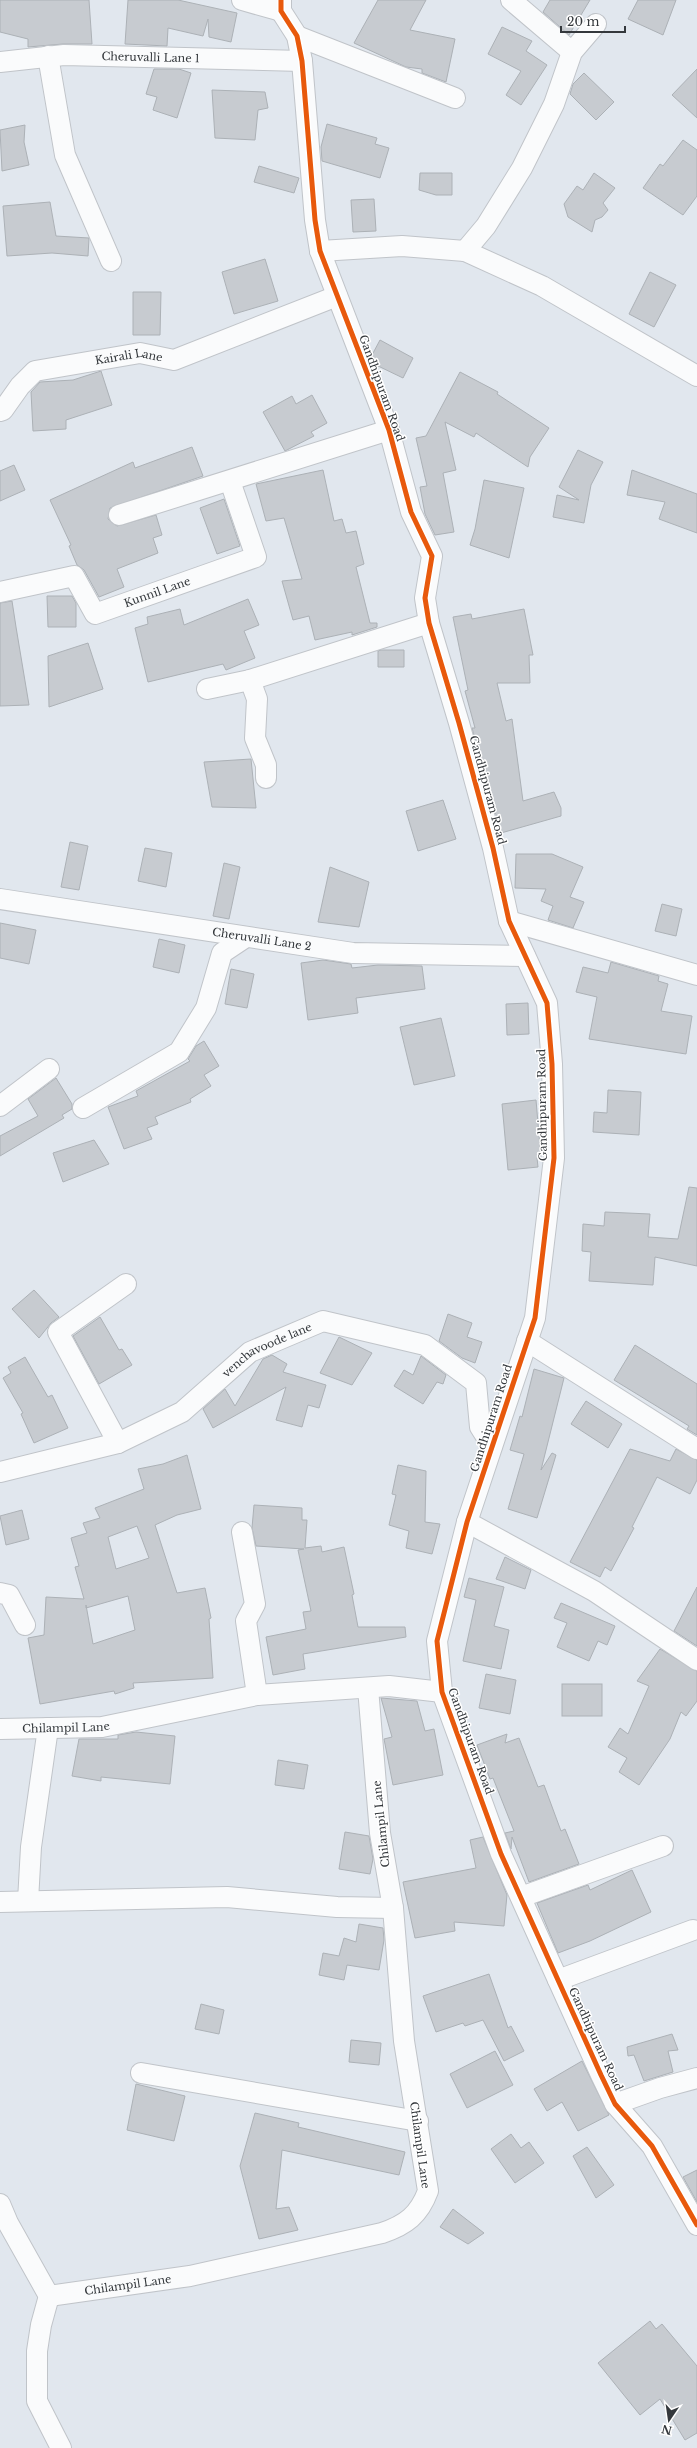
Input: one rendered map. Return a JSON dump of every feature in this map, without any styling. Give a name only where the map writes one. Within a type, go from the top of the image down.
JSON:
[{"type":"street","points":[[242,0],[281,5]]},
{"type":"street","points":[[511,0],[572,52]]},
{"type":"street","name":"Gandhipuram Road","points":[[281,5],[297,36],[302,61],[315,220],[320,251],[389,430],[411,512],[432,556],[425,598],[429,623],[460,723],[493,848],[508,921],[547,1003],[552,1064],[554,1158],[535,1318],[467,1522],[437,1641],[442,1692],[501,1854],[615,2104],[652,2146],[697,2225]]},
{"type":"street","points":[[465,251],[486,226],[522,168],[554,104],[572,52],[596,24]]},
{"type":"street","points":[[297,36],[455,98]]},
{"type":"street","name":"Cheruvalli Lane 1","points":[[0,62],[64,54],[302,61]]},
{"type":"street","points":[[48,56],[65,155],[111,261]]},
{"type":"street","points":[[320,251],[402,246],[465,251],[542,286],[697,376]]},
{"type":"street","name":"Kairali Lane","points":[[0,411],[3,410],[20,386],[35,371],[140,354],[174,360],[337,296]]},
{"type":"street","points":[[119,515],[389,430]]},
{"type":"street","name":"Kunnil Lane","points":[[0,592],[74,576],[95,614],[256,557],[230,481]]},
{"type":"street","points":[[207,689],[250,680],[429,623]]},
{"type":"street","points":[[250,680],[257,699],[255,738],[266,765],[266,778]]},
{"type":"street","name":"Cheruvalli Lane 2","points":[[0,899],[354,953],[525,956]]},
{"type":"street","points":[[508,921],[697,975]]},
{"type":"street","points":[[83,1108],[179,1052],[206,1008],[222,953],[246,936]]},
{"type":"street","points":[[0,1106],[49,1069]]},
{"type":"street","points":[[118,1443],[58,1332],[126,1284]]},
{"type":"street","name":"venchavoode lane","points":[[0,1472],[118,1443],[182,1412],[250,1352],[323,1321],[425,1345],[476,1383],[480,1427],[492,1446]]},
{"type":"street","points":[[527,1341],[697,1449]]},
{"type":"street","points":[[467,1522],[594,1591],[697,1660]]},
{"type":"street","points":[[242,1532],[255,1604],[246,1621],[257,1695]]},
{"type":"street","points":[[0,1593],[9,1595],[25,1625]]},
{"type":"street","name":"Chilampil Lane","points":[[0,1729],[102,1727],[257,1695],[389,1686],[442,1692]]},
{"type":"street","name":"Chilampil Lane","points":[[49,2296],[190,2276],[396,2228],[412,2218],[423,2206],[428,2191],[404,2041],[393,1908],[380,1833],[368,1688]]},
{"type":"street","points":[[28,1901],[31,1847],[48,1728]]},
{"type":"street","points":[[521,1897],[663,1846]]},
{"type":"street","points":[[0,1902],[227,1897],[336,1907],[393,1908]]},
{"type":"street","points":[[558,1980],[693,1930]]},
{"type":"street","points":[[141,2073],[418,2121]]},
{"type":"street","points":[[615,2104],[660,2088],[697,2078]]},
{"type":"street","points":[[0,2204],[8,2223],[49,2296],[40,2325],[37,2352],[37,2401],[61,2448]]},
{"type":"building","points":[[0,0],[89,0],[92,44],[63,44],[28,47],[28,39],[0,32]]},
{"type":"building","points":[[128,0],[178,0],[237,13],[231,42],[209,37],[208,19],[203,36],[168,28],[167,46],[125,44]]},
{"type":"building","points":[[378,0],[426,0],[410,30],[455,39],[446,82],[422,73],[422,69],[406,67],[354,43]]},
{"type":"building","points":[[550,0],[590,0],[569,35],[543,12]]},
{"type":"building","points":[[638,0],[676,0],[663,35],[628,19]]},
{"type":"building","points":[[502,27],[532,41],[526,51],[547,65],[521,105],[506,95],[521,71],[488,54]]},
{"type":"building","points":[[154,69],[179,69],[191,73],[177,118],[153,110],[157,97],[146,94]]},
{"type":"building","points":[[697,69],[697,118],[672,95]]},
{"type":"building","points":[[584,73],[614,102],[596,120],[570,94],[573,84]]},
{"type":"building","points":[[212,90],[265,92],[268,108],[258,110],[255,140],[215,138]]},
{"type":"building","points":[[327,124],[377,138],[375,144],[389,148],[380,178],[322,161],[321,147]]},
{"type":"building","points":[[25,125],[24,142],[29,165],[2,171],[0,130]]},
{"type":"building","points":[[683,140],[697,150],[697,196],[683,215],[643,188],[660,164],[663,166]]},
{"type":"building","points":[[259,166],[299,178],[294,193],[254,182]]},
{"type":"building","points":[[420,173],[452,173],[452,195],[436,195],[419,190]]},
{"type":"building","points":[[594,173],[615,188],[603,203],[608,210],[602,217],[595,220],[592,232],[568,217],[564,204],[577,186],[583,190]]},
{"type":"building","points":[[374,199],[376,231],[353,232],[351,200]]},
{"type":"building","points":[[50,202],[56,236],[89,238],[88,256],[52,253],[7,256],[3,206]]},
{"type":"building","points":[[265,259],[278,301],[234,314],[222,272]]},
{"type":"building","points":[[650,272],[676,285],[654,327],[629,314]]},
{"type":"building","points":[[133,292],[161,292],[160,335],[133,335]]},
{"type":"building","points":[[380,340],[413,358],[403,378],[376,365],[372,355]]},
{"type":"building","points":[[101,371],[112,405],[66,420],[66,429],[33,431],[31,392],[40,382],[73,380]]},
{"type":"building","points":[[460,372],[498,392],[497,394],[549,428],[530,457],[528,467],[476,433],[474,437],[445,422],[456,470],[443,473],[454,532],[435,535],[425,514],[420,487],[427,486],[416,438],[426,436]]},
{"type":"building","points":[[312,395],[327,423],[311,432],[314,436],[285,451],[263,412],[292,396],[296,404]]},
{"type":"building","points":[[192,447],[203,476],[110,508],[108,519],[117,526],[156,515],[162,535],[153,538],[158,553],[117,569],[124,587],[99,597],[84,570],[77,565],[69,546],[71,545],[50,500],[133,462],[135,468]]},
{"type":"building","points":[[578,450],[603,462],[591,485],[584,523],[553,517],[557,495],[579,500],[559,487]]},
{"type":"building","points":[[14,465],[25,490],[0,501],[0,471]]},
{"type":"building","points":[[323,470],[334,521],[342,519],[346,533],[356,531],[364,564],[356,567],[370,623],[377,623],[377,627],[352,635],[352,632],[315,640],[309,616],[293,620],[282,581],[302,579],[284,518],[266,521],[256,484]]},
{"type":"building","points":[[632,470],[697,494],[697,533],[659,519],[665,502],[627,495]]},
{"type":"building","points":[[484,480],[524,488],[509,558],[470,545],[475,529]]},
{"type":"building","points":[[224,499],[240,546],[217,554],[200,508]]},
{"type":"building","points":[[47,596],[72,596],[76,603],[76,627],[48,627]]},
{"type":"building","points":[[248,599],[259,625],[244,631],[255,658],[226,670],[223,664],[148,682],[135,628],[148,624],[147,617],[180,609],[184,625]]},
{"type":"building","points":[[12,601],[29,705],[0,706],[0,603]]},
{"type":"building","points":[[524,609],[533,655],[529,655],[530,683],[497,683],[506,721],[512,719],[523,801],[554,792],[561,808],[561,816],[501,833],[472,728],[475,728],[465,691],[468,690],[453,617],[471,614],[472,619]]},
{"type":"building","points":[[88,643],[103,689],[49,707],[48,656]]},
{"type":"building","points":[[404,650],[404,667],[378,667],[378,651]]},
{"type":"building","points":[[251,759],[256,808],[212,807],[204,762]]},
{"type":"building","points":[[443,800],[456,839],[418,851],[406,811]]},
{"type":"building","points":[[70,842],[88,846],[79,890],[61,887]]},
{"type":"building","points":[[145,848],[172,853],[166,887],[138,881]]},
{"type":"building","points":[[516,854],[552,854],[583,867],[570,897],[584,902],[573,928],[548,920],[553,906],[541,901],[546,889],[515,888]]},
{"type":"building","points":[[224,863],[240,867],[229,919],[213,916]]},
{"type":"building","points":[[330,867],[369,882],[359,927],[318,922]]},
{"type":"building","points":[[662,904],[682,909],[676,936],[655,931]]},
{"type":"building","points":[[0,923],[36,930],[29,964],[0,958]]},
{"type":"building","points":[[159,939],[185,945],[179,973],[153,967]]},
{"type":"building","points":[[323,960],[351,964],[352,968],[378,965],[422,966],[425,989],[356,998],[358,1013],[308,1020],[301,963]]},
{"type":"building","points":[[611,962],[659,976],[658,981],[668,984],[661,1011],[692,1016],[686,1054],[589,1039],[597,997],[576,992],[583,967],[608,973]]},
{"type":"building","points":[[231,969],[254,974],[247,1008],[225,1004]]},
{"type":"building","points":[[528,1003],[529,1034],[507,1035],[506,1004]]},
{"type":"building","points":[[441,1018],[455,1076],[414,1085],[400,1027]]},
{"type":"building","points":[[204,1041],[219,1066],[204,1075],[211,1086],[190,1099],[191,1102],[155,1117],[158,1124],[147,1128],[152,1139],[124,1149],[108,1107],[138,1096],[136,1091],[190,1061],[188,1059],[196,1046]]},
{"type":"building","points":[[56,1078],[72,1104],[72,1109],[62,1115],[64,1118],[0,1156],[0,1136],[38,1116],[28,1099]]},
{"type":"building","points":[[608,1090],[641,1092],[639,1135],[593,1132],[594,1112],[607,1113]]},
{"type":"building","points":[[536,1100],[541,1158],[537,1158],[538,1167],[508,1170],[502,1104]]},
{"type":"building","points":[[94,1140],[109,1164],[63,1182],[53,1153]]},
{"type":"building","points":[[689,1187],[697,1188],[697,1266],[655,1257],[653,1285],[589,1281],[591,1252],[582,1251],[583,1224],[604,1226],[605,1212],[650,1214],[648,1237],[678,1239]]},
{"type":"building","points":[[34,1290],[59,1317],[51,1323],[39,1338],[12,1309]]},
{"type":"building","points":[[448,1314],[472,1323],[467,1337],[482,1342],[475,1363],[462,1358],[439,1341]]},
{"type":"building","points":[[100,1317],[119,1350],[122,1349],[132,1365],[99,1384],[73,1336]]},
{"type":"building","points":[[339,1337],[372,1353],[352,1385],[320,1373]]},
{"type":"building","points":[[635,1345],[697,1384],[697,1435],[687,1429],[689,1426],[614,1380]]},
{"type":"building","points":[[272,1355],[287,1364],[283,1372],[326,1385],[319,1408],[308,1405],[302,1427],[276,1420],[286,1387],[213,1428],[203,1409],[225,1389],[235,1406],[263,1359]]},
{"type":"building","points":[[421,1356],[446,1375],[443,1384],[437,1382],[423,1404],[394,1386],[404,1370],[413,1375]]},
{"type":"building","points":[[25,1357],[48,1397],[52,1395],[68,1428],[34,1443],[21,1414],[23,1413],[3,1378],[11,1373],[8,1367]]},
{"type":"building","points":[[534,1369],[564,1378],[541,1470],[552,1453],[556,1455],[537,1518],[508,1509],[524,1454],[510,1450],[520,1416],[522,1417]]},
{"type":"building","points":[[586,1401],[622,1424],[608,1448],[571,1424]]},
{"type":"building","points":[[630,1449],[670,1461],[676,1449],[697,1460],[697,1480],[690,1494],[657,1477],[632,1527],[634,1528],[611,1571],[605,1567],[600,1577],[570,1562]]},
{"type":"building","points":[[187,1455],[201,1509],[177,1515],[155,1525],[177,1593],[205,1588],[211,1618],[209,1619],[213,1678],[133,1683],[134,1688],[115,1694],[114,1691],[40,1704],[28,1638],[44,1635],[46,1597],[84,1599],[75,1567],[79,1566],[71,1538],[87,1533],[83,1523],[100,1518],[95,1508],[144,1489],[138,1469],[163,1464]],"holes":[[[137,1526],[149,1558],[116,1569],[108,1537]],[[128,1596],[135,1630],[93,1644],[87,1608]]]},
{"type":"building","points":[[398,1465],[426,1471],[425,1522],[440,1524],[432,1554],[406,1548],[409,1531],[389,1525],[396,1495],[392,1494]]},
{"type":"building","points":[[254,1505],[302,1508],[302,1520],[307,1520],[305,1548],[321,1546],[322,1552],[344,1547],[354,1594],[352,1595],[358,1627],[405,1627],[406,1637],[303,1654],[305,1669],[273,1675],[266,1637],[306,1629],[303,1612],[311,1611],[298,1550],[304,1549],[256,1546],[252,1528]]},
{"type":"building","points":[[22,1510],[29,1539],[6,1545],[0,1516]]},
{"type":"building","points":[[505,1557],[531,1570],[525,1589],[496,1579]]},
{"type":"building","points":[[469,1578],[504,1587],[494,1626],[509,1630],[501,1669],[463,1661],[476,1600],[464,1597]]},
{"type":"building","points":[[697,1587],[697,1646],[674,1631]]},
{"type":"building","points":[[561,1603],[615,1626],[607,1645],[598,1641],[589,1661],[557,1647],[567,1623],[554,1618]]},
{"type":"building","points":[[660,1649],[697,1671],[697,1701],[686,1716],[681,1712],[670,1739],[639,1785],[619,1772],[627,1758],[608,1747],[620,1728],[628,1734],[649,1686],[637,1681]]},
{"type":"building","points":[[486,1674],[516,1680],[510,1714],[479,1708]]},
{"type":"building","points":[[562,1684],[602,1684],[602,1716],[562,1716]]},
{"type":"building","points":[[381,1698],[417,1701],[425,1731],[434,1729],[443,1775],[393,1785],[384,1739],[392,1737]]},
{"type":"building","points":[[136,1732],[175,1736],[170,1784],[101,1777],[101,1781],[72,1776],[79,1739],[118,1739],[118,1735]]},
{"type":"building","points":[[507,1734],[505,1743],[519,1738],[538,1787],[544,1785],[561,1831],[565,1829],[579,1864],[529,1882],[512,1837],[511,1849],[505,1833],[514,1831],[493,1778],[490,1779],[477,1745]]},
{"type":"building","points":[[278,1760],[308,1765],[304,1789],[275,1785]]},
{"type":"building","points":[[345,1832],[369,1836],[373,1859],[370,1874],[339,1869]]},
{"type":"building","points":[[483,1837],[507,1895],[504,1926],[454,1922],[455,1931],[415,1938],[403,1882],[476,1868],[470,1840]]},
{"type":"building","points":[[632,1870],[651,1912],[590,1941],[558,1953],[537,1903],[588,1885],[590,1890]]},
{"type":"building","points":[[359,1924],[383,1928],[384,1940],[379,1970],[347,1965],[344,1980],[319,1975],[323,1953],[339,1956],[344,1938],[356,1942]]},
{"type":"building","points":[[489,1974],[508,2028],[511,2026],[524,2051],[504,2061],[483,2020],[465,2026],[463,2023],[436,2032],[423,1996]]},
{"type":"building","points":[[201,2004],[224,2010],[219,2034],[195,2029]]},
{"type":"building","points":[[672,2034],[678,2050],[668,2051],[673,2072],[644,2081],[634,2055],[628,2056],[627,2047]]},
{"type":"building","points":[[351,2040],[381,2043],[379,2065],[349,2062]]},
{"type":"building","points":[[495,2051],[513,2085],[467,2108],[450,2074]]},
{"type":"building","points":[[582,2061],[609,2115],[578,2131],[562,2102],[547,2111],[534,2089]]},
{"type":"building","points":[[136,2084],[185,2096],[174,2141],[127,2130]]},
{"type":"building","points":[[255,2113],[299,2123],[298,2127],[405,2152],[399,2175],[282,2150],[276,2209],[289,2207],[298,2230],[259,2239],[240,2166]]},
{"type":"building","points":[[511,2134],[521,2148],[529,2142],[544,2163],[515,2183],[491,2149]]},
{"type":"building","points":[[587,2147],[614,2185],[596,2198],[573,2156]]},
{"type":"building","points":[[697,2170],[697,2202],[683,2177]]},
{"type":"building","points":[[453,2209],[484,2233],[468,2244],[440,2227]]},
{"type":"building","points":[[650,2321],[656,2329],[662,2324],[697,2366],[697,2433],[685,2440],[660,2399],[640,2415],[598,2363]]},
{"type":"cycle path","points":[[281,0],[281,11],[297,36],[302,61],[315,220],[320,251],[389,430],[411,512],[432,556],[425,598],[429,623],[459,723],[493,848],[509,921],[547,1003],[552,1064],[554,1158],[535,1318],[467,1522],[437,1641],[442,1692],[501,1854],[601,2075],[615,2104],[652,2146],[697,2225]]}]
